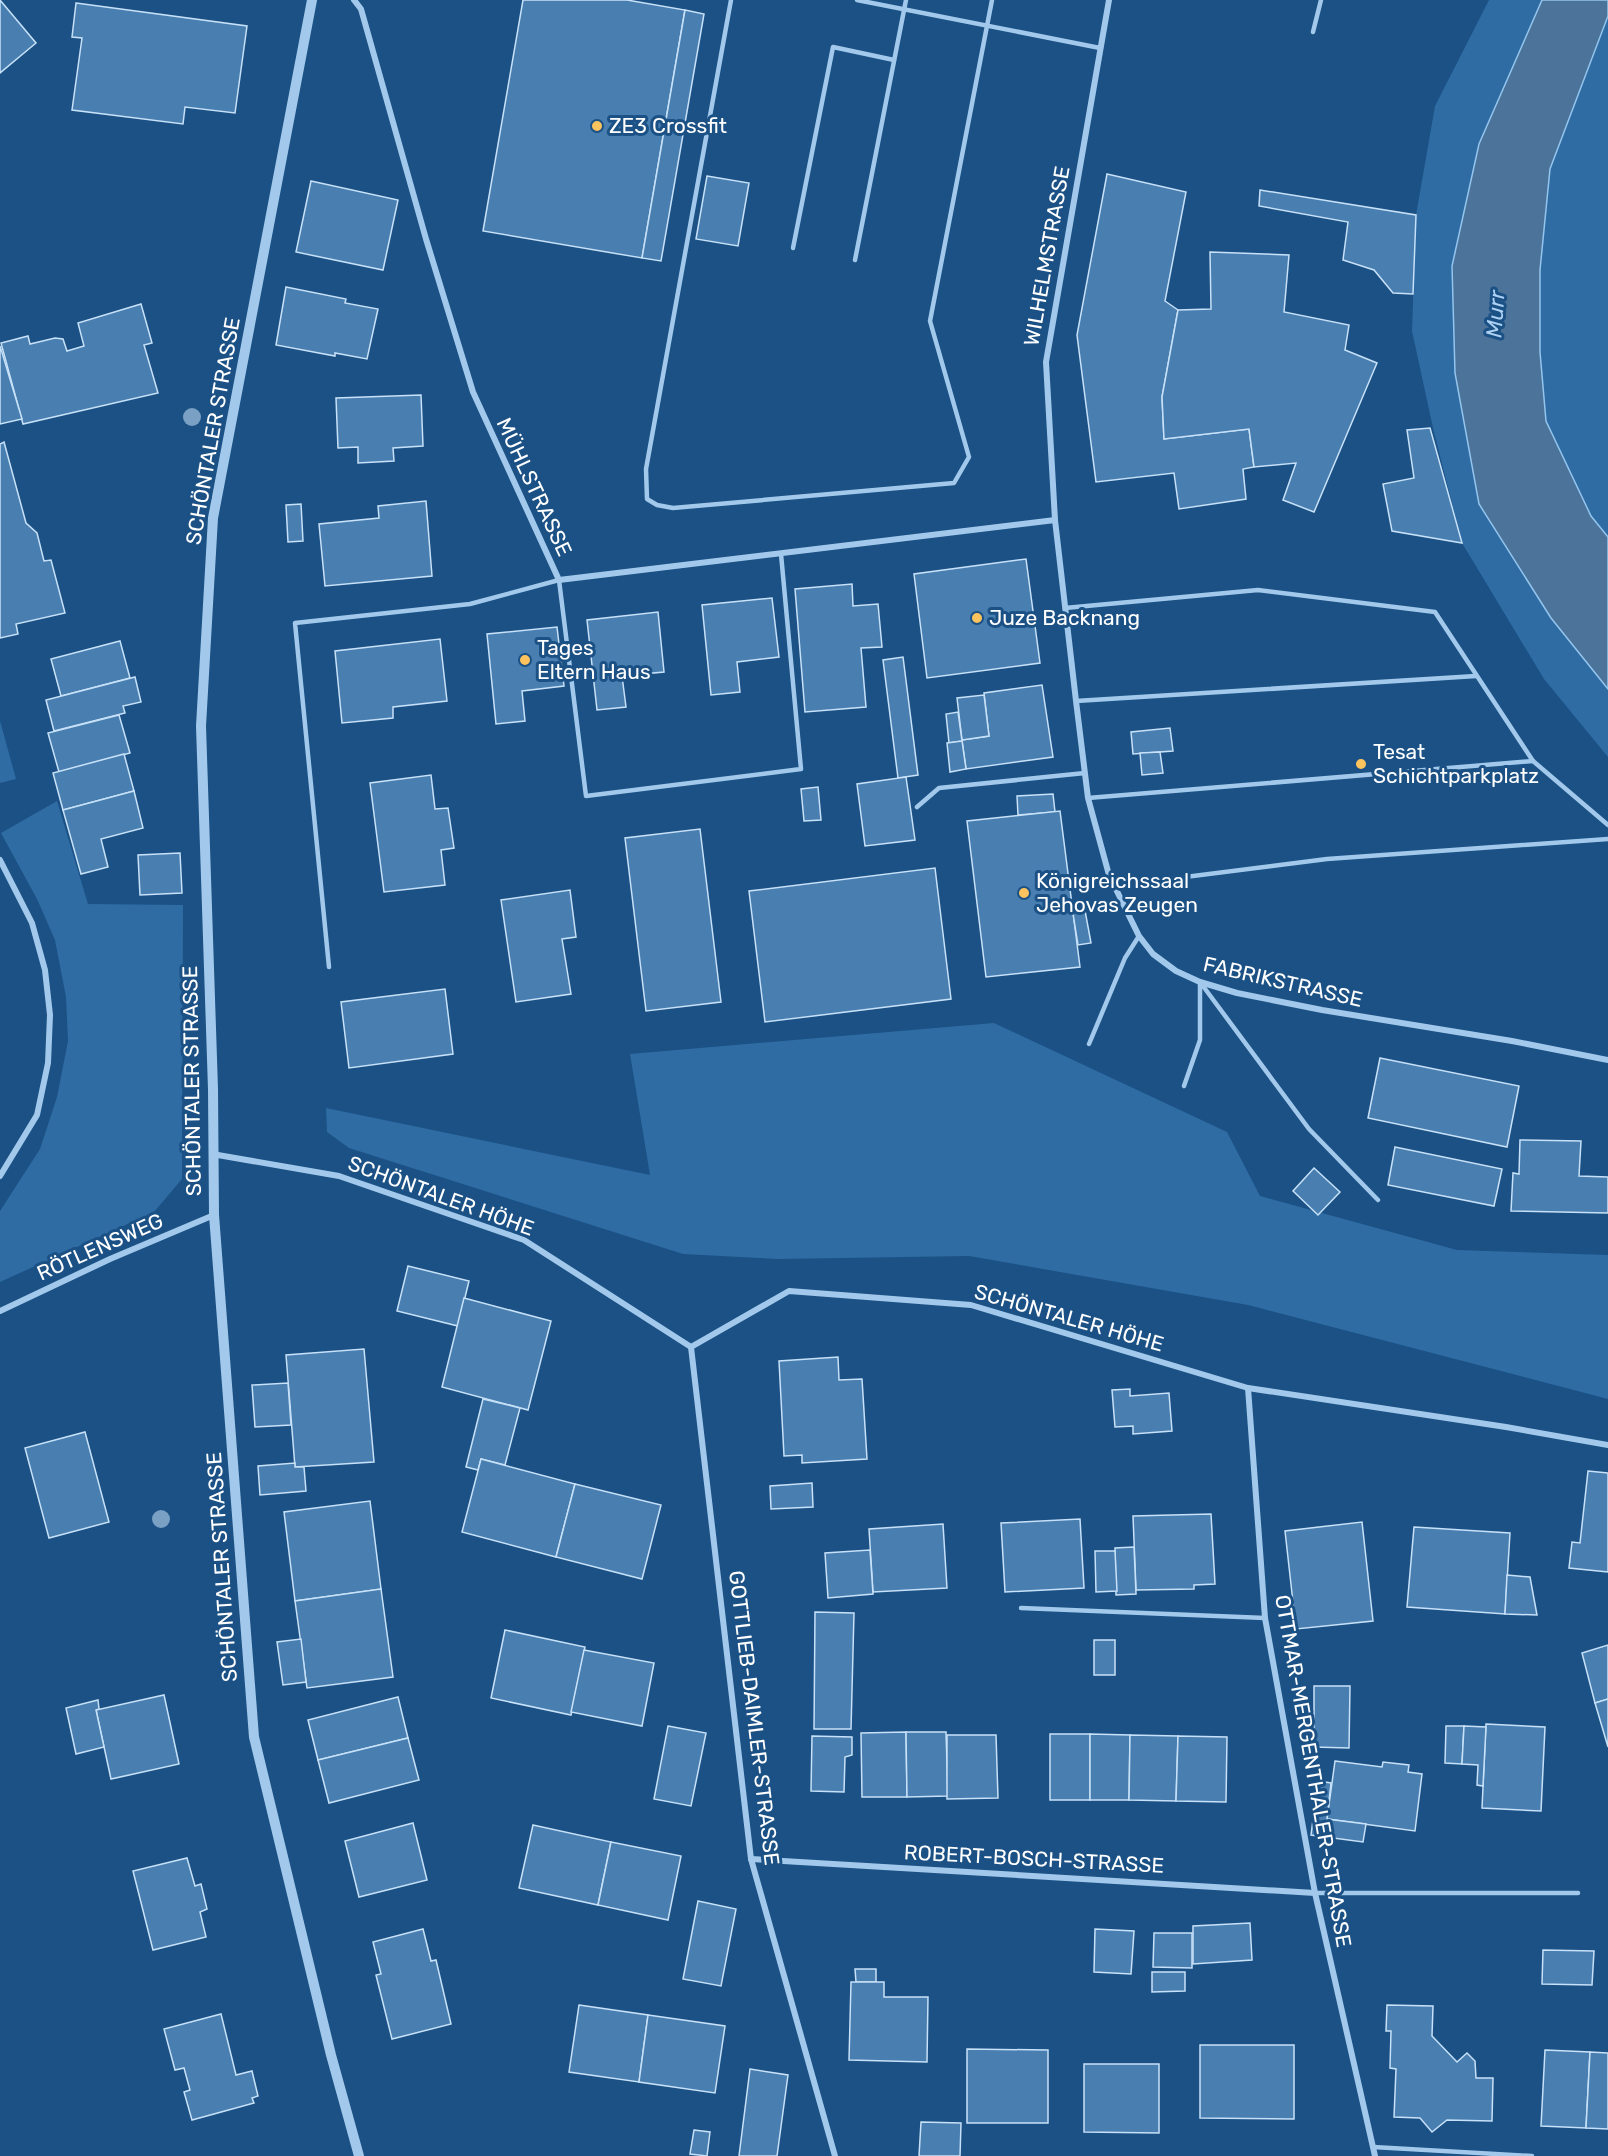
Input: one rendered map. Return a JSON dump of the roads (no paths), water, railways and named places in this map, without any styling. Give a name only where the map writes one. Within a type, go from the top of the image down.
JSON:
[{"type":"street","name":"SCHÖNTALER STRASSE","points":[[312,0],[213,518],[201,726],[213,1089],[214,1215],[254,1737],[328,2044],[359,2156]]},
{"type":"street","name":"MÜHLSTRASSE","points":[[354,0],[361,9],[426,238],[473,392],[559,580],[1055,520]]},
{"type":"street","name":"WILHELMSTRASSE","points":[[1055,520],[1046,362],[1109,0]]},
{"type":"street","name":"FABRIKSTRASSE","points":[[1055,520],[1088,798],[1109,875],[1139,936],[1153,954],[1176,971],[1200,982],[1237,993],[1608,1060]]},
{"type":"street","points":[[0,860],[32,923],[45,970],[50,1015],[48,1064],[37,1116],[0,1176]]},
{"type":"street","name":"SCHÖNTALER HÖHE","points":[[212,1154],[339,1176],[524,1240],[691,1347],[789,1291],[970,1305],[1248,1388],[1506,1427],[1608,1445]]},
{"type":"street","name":"RÖTLENSWEG","points":[[0,1311],[110,1259],[214,1215]]},
{"type":"street","name":"GOTTLIEB-DAIMLER-STRASSE","points":[[691,1347],[751,1859],[835,2156]]},
{"type":"street","name":"OTTMAR-MERGENTHALER-STRASSE","points":[[1248,1388],[1265,1618],[1315,1893],[1375,2156]]},
{"type":"street","name":"ROBERT-BOSCH-STRASSE","points":[[751,1859],[1315,1893]]},
{"type":"lane","points":[[731,0],[646,468],[647,499],[657,506],[673,508],[954,483],[969,457],[930,321],[992,0]]},
{"type":"lane","points":[[857,0],[1100,48]]},
{"type":"lane","points":[[855,260],[906,0]]},
{"type":"lane","points":[[1313,32],[1321,0]]},
{"type":"lane","points":[[793,248],[833,47],[894,60]]},
{"type":"lane","points":[[329,967],[294,623],[470,604],[559,580],[586,796],[801,769],[781,554]]},
{"type":"lane","points":[[1065,608],[1258,590],[1435,612],[1533,761],[1608,825]]},
{"type":"lane","points":[[1076,701],[1476,676]]},
{"type":"lane","points":[[1088,798],[1533,761]]},
{"type":"lane","points":[[917,807],[939,788],[1085,773]]},
{"type":"lane","points":[[1114,886],[1327,860],[1608,839]]},
{"type":"lane","points":[[1089,1044],[1125,958],[1139,936]]},
{"type":"lane","points":[[1184,1086],[1200,1040],[1200,982]]},
{"type":"lane","points":[[1200,982],[1309,1130],[1378,1200]]},
{"type":"lane","points":[[1021,1608],[1265,1618]]},
{"type":"lane","points":[[1315,1893],[1578,1893]]},
{"type":"lane","points":[[1373,2147],[1532,2156]]},
{"type":"water","name":"Murr","points":[[1542,0],[1608,0],[1608,16],[1550,169],[1540,270],[1540,352],[1546,421],[1591,516],[1608,537],[1608,689],[1551,618],[1479,504],[1455,373],[1452,266],[1479,144]]},
{"type":"place","name":"ZE3 Crossfit","points":[[597,126]]},
{"type":"place","name":"Juze Backnang","points":[[977,618]]},
{"type":"place","name":"Tages Eltern Haus","points":[[525,660]]},
{"type":"place","name":"Tesat Schichtparkplatz","points":[[1361,764]]},
{"type":"place","name":"Königreichssaal Jehovas Zeugen","points":[[1024,893]]}]
